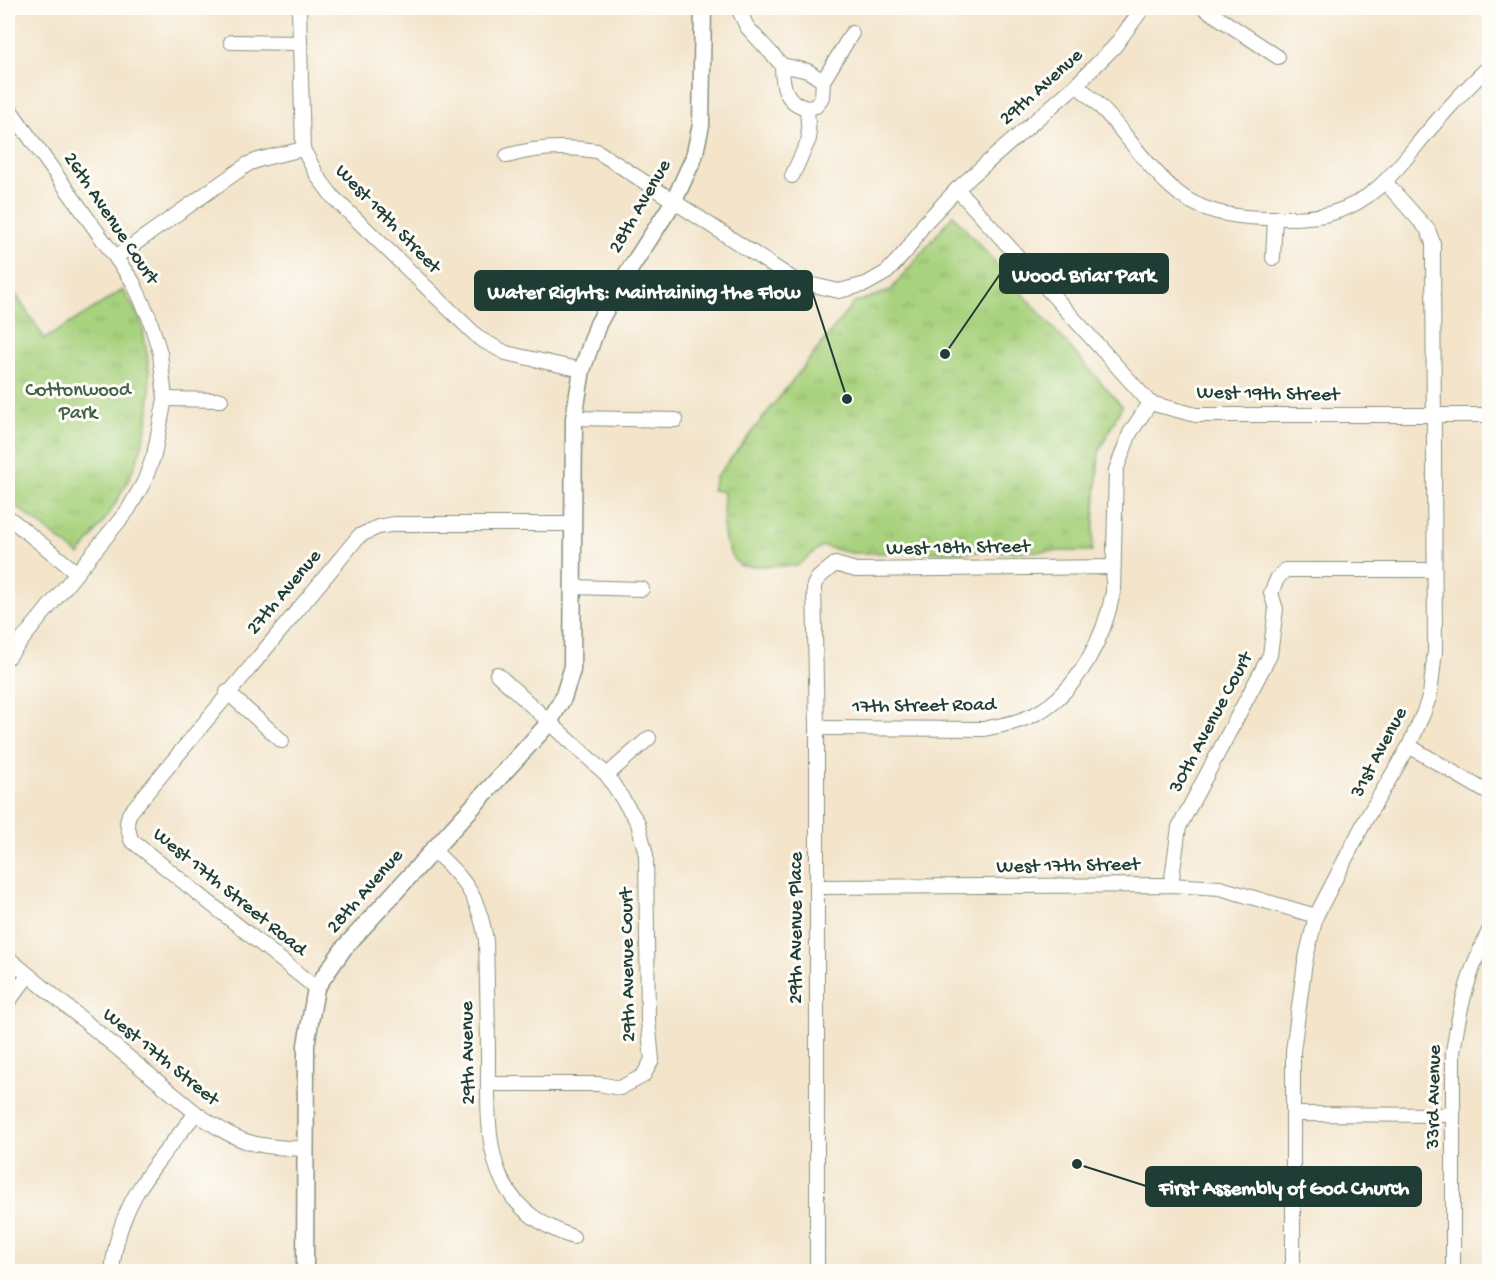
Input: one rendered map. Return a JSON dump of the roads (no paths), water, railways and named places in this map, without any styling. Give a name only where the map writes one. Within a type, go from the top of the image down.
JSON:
[{"type":"street","points":[[116,257],[248,165],[261,159],[303,149],[299,8]]},
{"type":"street","name":"28th Avenue","points":[[305,1272],[306,1045],[316,988],[344,948],[548,724],[563,698],[572,670],[574,418],[582,370],[598,324],[617,288],[674,201],[694,157],[701,125],[703,8]]},
{"type":"street","points":[[738,8],[747,27],[782,65],[808,71],[823,81]]},
{"type":"street","name":"29th Avenue","points":[[957,189],[1076,85],[1114,46],[1143,8]]},
{"type":"street","points":[[1204,8],[1278,57]]},
{"type":"street","points":[[782,65],[782,81],[787,95],[800,106],[807,108],[816,106],[822,97],[823,81],[852,33]]},
{"type":"street","points":[[231,42],[299,43]]},
{"type":"street","points":[[1076,85],[1119,127],[1172,188],[1192,203],[1230,216],[1275,218],[1333,213],[1360,202],[1386,183],[1469,85],[1490,66]]},
{"type":"street","name":"26th Avenue Court","points":[[8,106],[133,282],[149,317],[160,353],[165,399],[159,438],[144,483],[128,510],[8,657]]},
{"type":"street","points":[[792,176],[809,139],[807,108]]},
{"type":"street","points":[[507,156],[527,150],[574,147],[597,151],[796,281],[839,291],[866,284],[887,272],[907,250],[924,224],[957,189],[1150,403]]},
{"type":"street","name":"West 19th Street","points":[[303,149],[318,177],[333,197],[480,339],[506,353],[582,370]]},
{"type":"street","name":"31st Avenue","points":[[1289,1272],[1293,1263],[1293,1051],[1298,1002],[1316,916],[1366,819],[1409,746],[1430,695],[1435,651],[1433,243],[1428,230],[1386,183]]},
{"type":"street","points":[[1273,258],[1275,218]]},
{"type":"street","points":[[165,399],[221,400]]},
{"type":"street","name":"West 19th Street","points":[[1150,403],[1196,415],[1490,415]]},
{"type":"street","name":"17th Street Road","points":[[817,728],[984,729],[1008,724],[1036,714],[1063,693],[1096,643],[1110,610],[1116,470],[1130,433],[1150,403]]},
{"type":"street","points":[[574,418],[676,420]]},
{"type":"street","points":[[8,517],[76,572]]},
{"type":"street","name":"27th Avenue","points":[[127,823],[134,805],[359,536],[378,527],[395,524],[573,524]]},
{"type":"street","name":"West 18th Street","points":[[814,585],[818,578],[835,564],[856,570],[1113,567]]},
{"type":"street","name":"30th Avenue Court","points":[[1171,885],[1179,827],[1270,655],[1276,609],[1271,593],[1277,579],[1285,570],[1434,570]]},
{"type":"street","name":"29th Avenue Place","points":[[814,585],[817,728],[817,1272]]},
{"type":"street","points":[[573,587],[642,589]]},
{"type":"street","name":"29th Avenue Court","points":[[488,1084],[599,1084],[620,1088],[643,1076],[652,1060],[648,1020],[646,855],[638,824],[607,775],[548,724],[498,674]]},
{"type":"street","points":[[227,692],[282,741]]},
{"type":"street","points":[[607,775],[649,738]]},
{"type":"street","points":[[1409,746],[1490,794]]},
{"type":"street","name":"West 17th Street Road","points":[[127,823],[131,840],[316,988]]},
{"type":"street","name":"29th Avenue","points":[[432,849],[461,876],[481,910],[486,940],[489,1135],[498,1172],[516,1202],[528,1215],[550,1229],[573,1237]]},
{"type":"street","name":"West 17th Street","points":[[817,887],[1171,885],[1220,888],[1316,916]]},
{"type":"street","name":"33rd Avenue","points":[[1453,1272],[1453,1052],[1458,1016],[1471,969],[1490,929]]},
{"type":"street","name":"West 17th Street","points":[[8,958],[195,1113],[227,1135],[245,1143],[305,1149]]},
{"type":"street","points":[[8,1002],[28,976]]},
{"type":"street","points":[[112,1272],[114,1246],[130,1200],[142,1179],[195,1113]]},
{"type":"street","points":[[1293,1114],[1452,1115]]},
{"type":"place","name":"Wood Briar Park","points":[[945,354]]},
{"type":"place","name":"Water Rights: Maintaining the Flow","points":[[847,399]]},
{"type":"place","name":"First Assembly of God Church","points":[[1077,1164]]},
{"type":"park label","name":"Cottonwood Park","points":[[78,402]]}]
